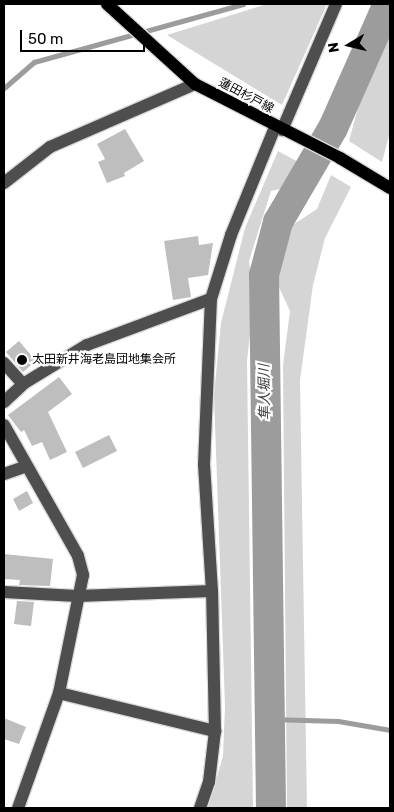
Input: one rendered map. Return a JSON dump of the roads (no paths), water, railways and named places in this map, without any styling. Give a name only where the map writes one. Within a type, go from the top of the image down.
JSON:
[{"type":"main road","name":"蓮田杉戸線","points":[[107,4],[195,84],[340,158],[390,188]]},
{"type":"street","points":[[200,808],[209,782],[215,731],[212,591],[204,464],[211,299],[231,235],[336,4]]},
{"type":"street","points":[[4,183],[50,147],[195,84]]},
{"type":"street","points":[[4,402],[23,384],[87,345],[211,299]]},
{"type":"street","points":[[4,363],[23,384]]},
{"type":"street","points":[[4,425],[78,556],[83,575],[77,596],[58,693],[18,808]]},
{"type":"street","points":[[4,474],[27,466]]},
{"type":"street","points":[[4,592],[77,596],[212,591]]},
{"type":"street","points":[[58,693],[215,731]]},
{"type":"waterway","points":[[4,88],[34,62],[243,4]]},
{"type":"waterway","name":"隼人堀川","points":[[271,808],[264,275],[278,222],[333,128],[388,4]]},
{"type":"waterway","points":[[270,719],[338,721],[390,730]]},
{"type":"place","name":"太田新井海老島団地集会所","points":[[22,360]]}]
